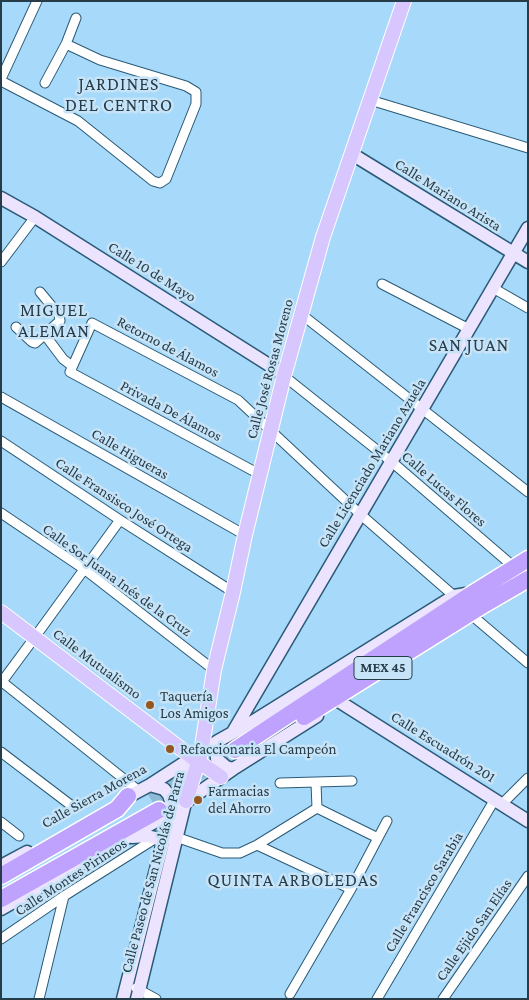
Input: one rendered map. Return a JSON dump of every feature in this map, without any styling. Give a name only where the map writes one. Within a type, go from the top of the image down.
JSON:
[{"type":"highway","name":"MEX 45","points":[[236,759],[480,598],[521,564]]},
{"type":"highway","name":"MEX 45","points":[[480,598],[528,579]]},
{"type":"highway","points":[[1,876],[117,809],[157,801]]},
{"type":"highway","points":[[1,886],[157,801]]},
{"type":"highway","points":[[1,899],[157,801]]},
{"type":"main road","name":"Calle José Rosas Moreno","points":[[198,757],[214,670],[259,474],[284,376],[324,236],[404,1]]},
{"type":"main road","name":"Calle Mutualismo","points":[[1,601],[37,634],[198,757],[221,778]]},
{"type":"main road","name":"Calle Mutualismo","points":[[1,612],[37,634]]},
{"type":"main road","name":"Calle Paseo de San Nicolás de Parra","points":[[157,801],[198,757]]},
{"type":"street","points":[[37,1],[1,80],[78,121],[153,181],[160,183],[166,179],[196,104],[196,92],[186,86],[100,60],[66,44]]},
{"type":"street","points":[[46,83],[66,44],[76,18]]},
{"type":"street","points":[[370,100],[528,148]]},
{"type":"street","name":"Calle Mariano Arista","points":[[352,154],[512,254],[528,262]]},
{"type":"street","name":"Calle 10 de Mayo","points":[[1,198],[35,217],[284,376]]},
{"type":"street","points":[[1,262],[35,217]]},
{"type":"street","name":"Calle Licenciado Mariano Azuela","points":[[233,732],[248,718],[360,514],[423,410],[528,228]]},
{"type":"street","points":[[382,284],[469,328]]},
{"type":"street","points":[[493,288],[528,308]]},
{"type":"street","points":[[16,327],[32,342],[38,341],[60,321],[59,315],[40,292]]},
{"type":"street","points":[[301,314],[526,488]]},
{"type":"street","name":"Retorno de Álamos","points":[[71,369],[92,323],[238,400],[270,432]]},
{"type":"street","name":"Privada De Álamos","points":[[45,335],[71,369],[259,474]]},
{"type":"street","name":"Calle Lucas Flores","points":[[284,376],[521,564]]},
{"type":"street","name":"Calle Higueras","points":[[1,397],[245,535]]},
{"type":"street","points":[[270,432],[454,596]]},
{"type":"street","name":"Calle Fransisco José Ortega","points":[[1,441],[233,592]]},
{"type":"street","name":"Calle Sor Juana Inés de la Cruz","points":[[1,513],[84,569],[214,670]]},
{"type":"street","points":[[120,520],[2,682],[157,801]]},
{"type":"street","points":[[218,741],[216,748],[217,759],[226,767],[236,759],[340,702],[475,618],[480,598],[454,596],[248,718]]},
{"type":"street","points":[[475,618],[528,663]]},
{"type":"street","name":"Calle Escuadrón 201","points":[[340,702],[528,821]]},
{"type":"street","name":"Calle Sierra Morena","points":[[1,866],[157,801],[198,757],[233,732]]},
{"type":"street","points":[[1,752],[72,806]]},
{"type":"street","points":[[1,909],[130,837],[157,801],[221,778],[236,759]]},
{"type":"street","name":"Calle Francisco Sarabia","points":[[377,999],[499,801],[528,778]]},
{"type":"street","points":[[280,783],[352,781]]},
{"type":"street","points":[[316,783],[318,808]]},
{"type":"street","name":"Calle Paseo de San Nicolás de Parra","points":[[138,994],[176,838],[157,801]]},
{"type":"street","name":"Calle Paseo de San Nicolás de Parra","points":[[123,999],[160,840],[157,801]]},
{"type":"street","points":[[318,808],[378,838]]},
{"type":"street","points":[[176,838],[222,853],[240,853],[257,846],[318,808]]},
{"type":"street","points":[[290,994],[351,889],[387,821]]},
{"type":"street","points":[[1,822],[19,836]]},
{"type":"street","points":[[130,837],[147,836],[160,840]]},
{"type":"street","name":"Calle Montes Pirineos","points":[[1,939],[64,896],[160,840]]},
{"type":"street","points":[[257,846],[351,889]]},
{"type":"street","name":"Calle Ejido San Elías","points":[[444,999],[528,876]]},
{"type":"street","points":[[38,999],[64,896]]},
{"type":"street","points":[[126,983],[138,994],[156,999]]},
{"type":"tunnel","points":[[152,801],[235,750]]},
{"type":"place","name":"Taquería Los Amigos","points":[[150,705]]},
{"type":"place","name":"Refaccionaria El Campeón","points":[[170,749]]},
{"type":"place","name":"Farmacias del Ahorro","points":[[198,800]]},
{"type":"district","name":"JARDINES DEL CENTRO","points":[[119,94]]},
{"type":"district","name":"MIGUEL ALEMAN","points":[[54,320]]},
{"type":"district","name":"SAN JUAN","points":[[469,345]]},
{"type":"district","name":"QUINTA ARBOLEDAS","points":[[293,880]]}]
